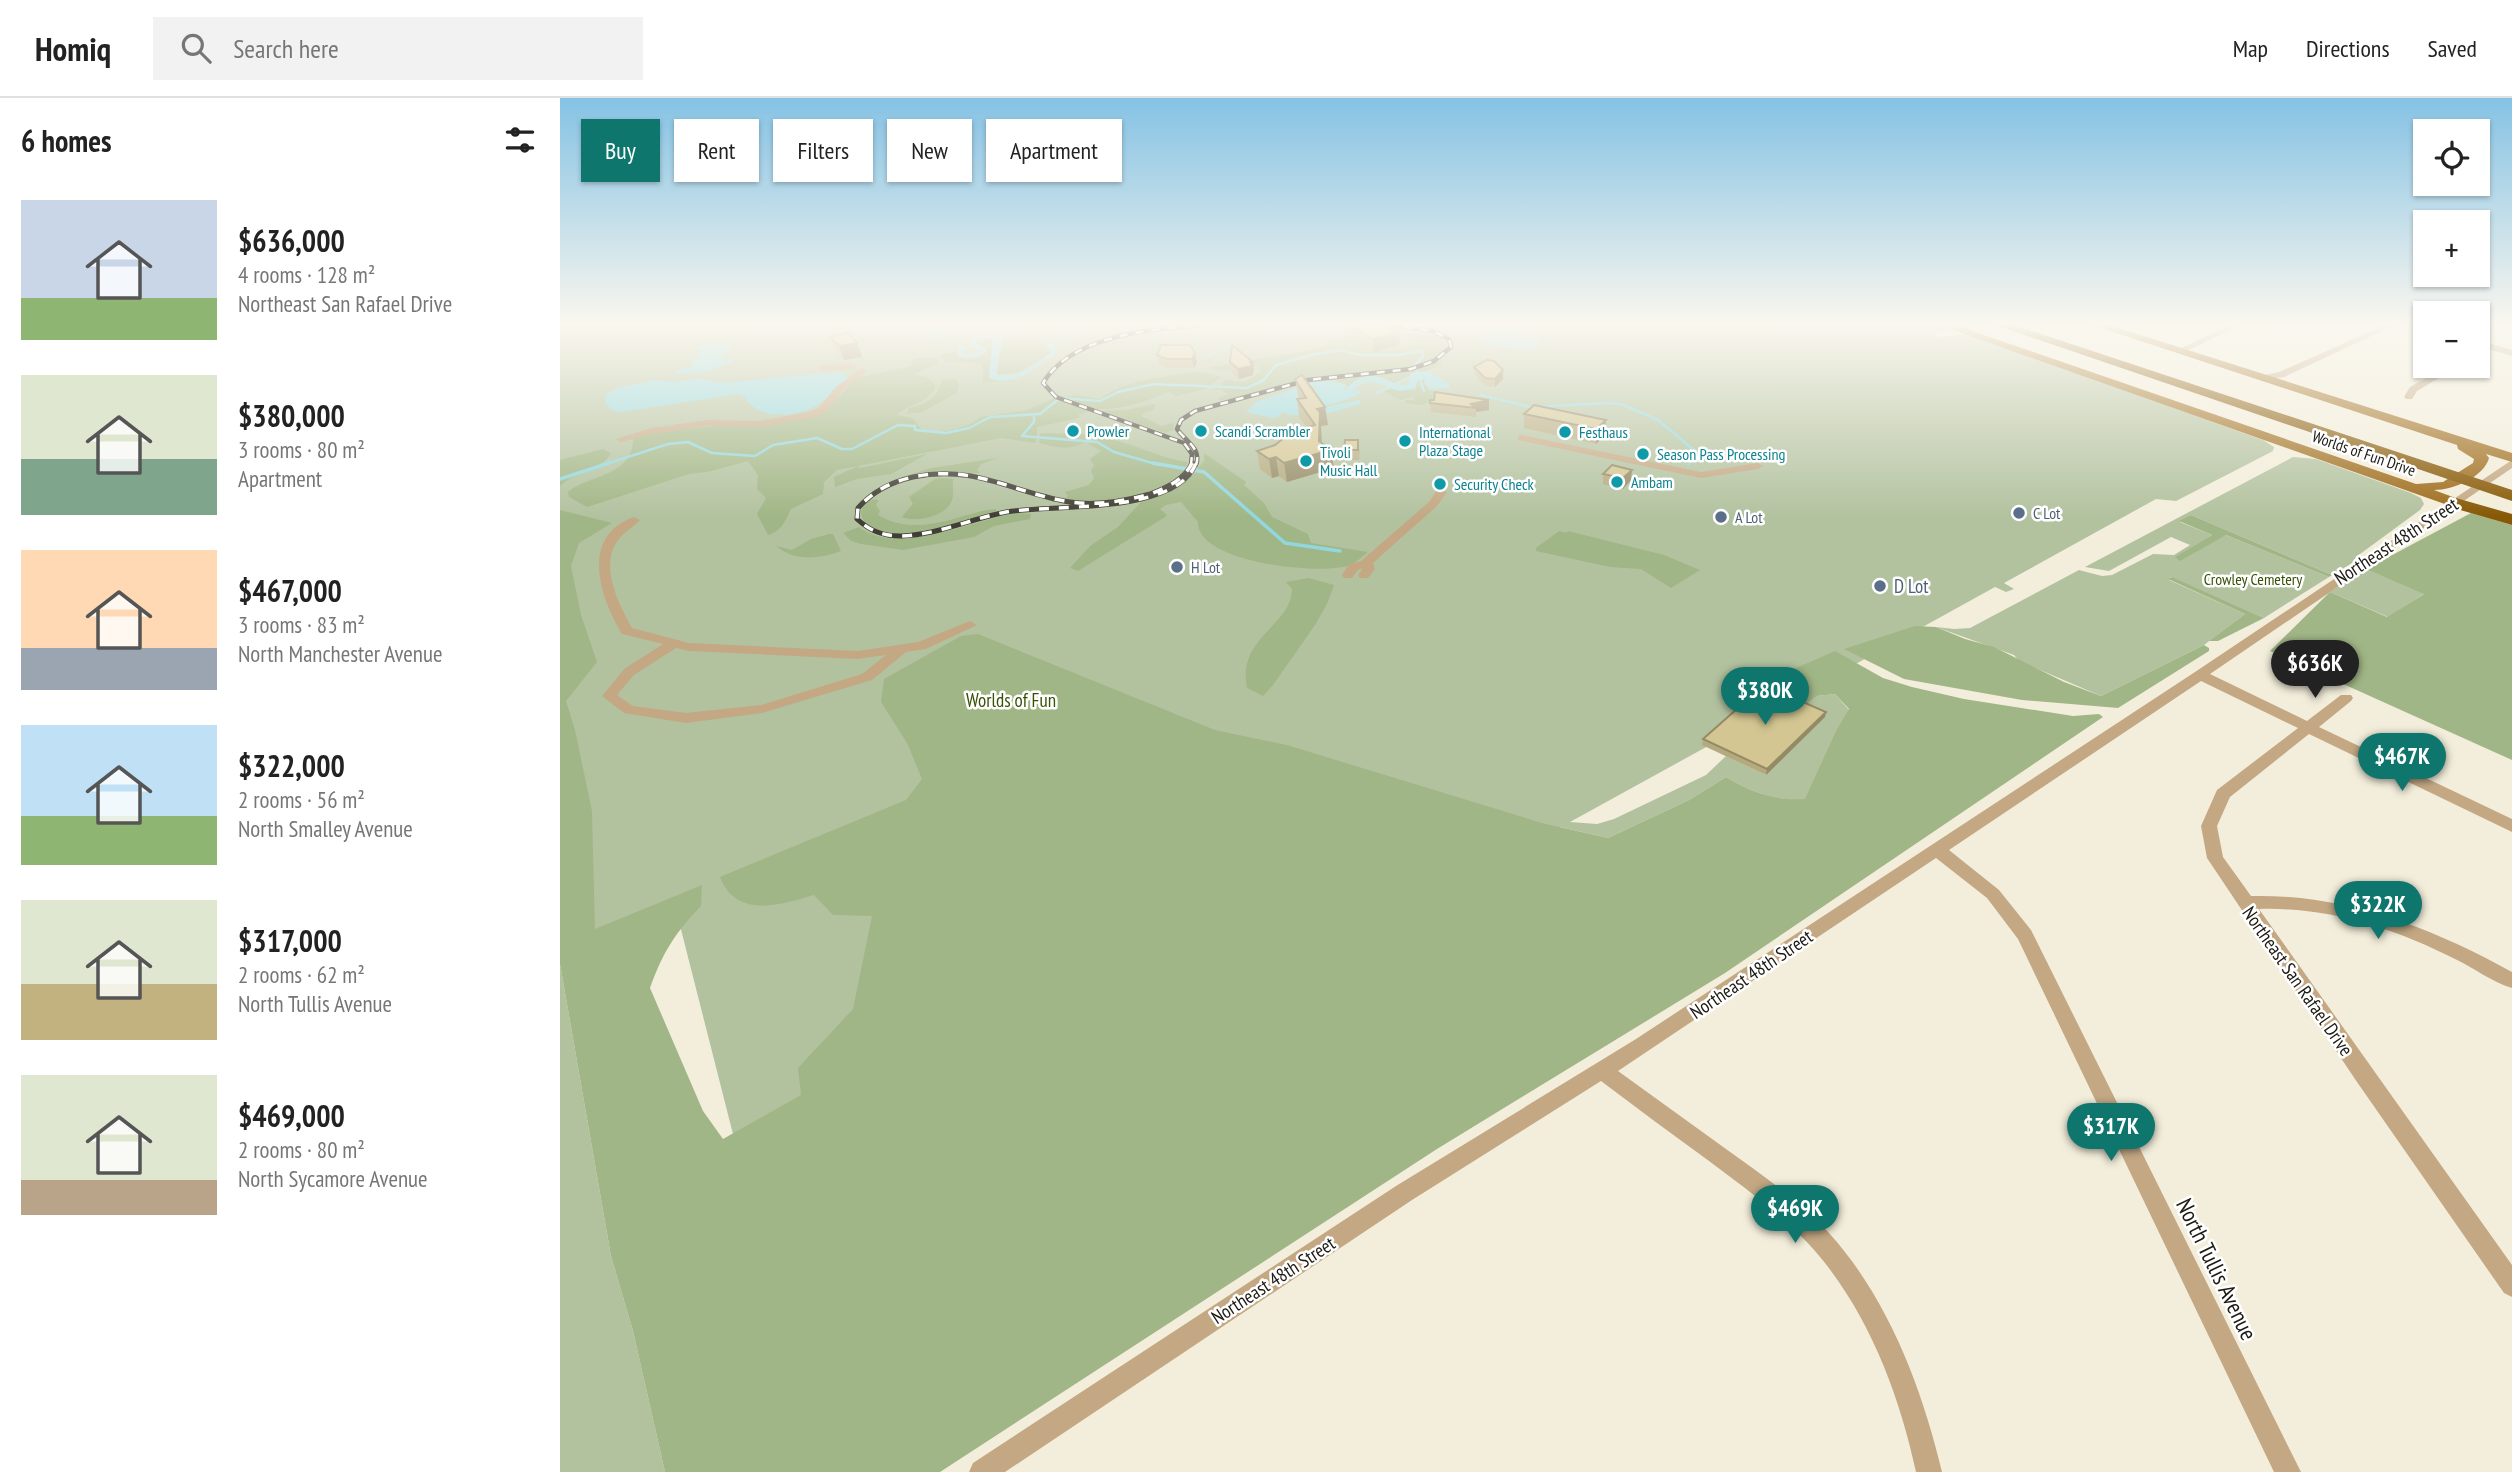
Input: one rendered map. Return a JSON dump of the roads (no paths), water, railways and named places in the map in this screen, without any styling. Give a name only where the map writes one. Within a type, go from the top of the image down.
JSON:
[{"type":"highway","points":[[2202,389],[2454,470],[2512,481]]},
{"type":"highway","points":[[2220,389],[2454,470],[2512,496]]},
{"type":"highway","points":[[2456,503],[2512,520]]},
{"type":"main road","name":"Worlds of Fun Drive","points":[[2127,389],[2456,503]]},
{"type":"main road","points":[[2308,389],[2512,458]]},
{"type":"main road","points":[[2369,474],[2437,487],[2454,481],[2480,465],[2482,457],[2474,451],[2424,430]]},
{"type":"main road","points":[[2414,488],[2434,505],[2439,514]]},
{"type":"street","points":[[621,439],[651,430],[727,422],[770,424],[810,415],[823,410],[839,389]]},
{"type":"street","points":[[2409,397],[2413,389]]},
{"type":"street","points":[[1522,438],[1701,475],[1758,466]]},
{"type":"street","points":[[2482,447],[2512,451]]},
{"type":"street","name":"Northeast 48th Street","points":[[982,1472],[1404,1193],[1643,1045],[2200,675],[2275,621],[2456,503],[2512,463]]},
{"type":"street","points":[[1348,575],[1353,567],[1365,569],[1433,504],[1441,492]]},
{"type":"street","points":[[634,520],[612,539],[604,568],[612,602],[627,631],[689,647],[859,655],[921,646],[970,625]]},
{"type":"street","points":[[674,643],[630,671],[616,684],[609,696],[629,710],[686,718],[762,709],[867,677],[902,649]]},
{"type":"street","points":[[2200,675],[2512,827]]},
{"type":"street","name":"Northeast San Rafael Drive","points":[[2346,698],[2240,779],[2218,800],[2209,826],[2215,858],[2512,1285]]},
{"type":"street","name":"North Tullis Avenue","points":[[1937,850],[1993,894],[2025,935],[2288,1472]]},
{"type":"street","points":[[2244,902],[2298,903],[2364,915],[2447,947],[2512,981]]},
{"type":"street","points":[[1601,1070],[1757,1184],[1834,1255],[1890,1352],[1910,1401],[1929,1472]]},
{"type":"water","points":[[614,389],[836,389],[811,409],[778,415],[758,410],[739,394],[621,412],[613,411],[606,404],[605,396]]},
{"type":"water","points":[[1293,389],[1301,389],[1299,403],[1286,408],[1279,417],[1246,412],[1256,402]]},
{"type":"water","points":[[1315,389],[1344,389],[1341,392],[1343,393],[1358,390],[1363,392],[1343,401],[1317,404]]},
{"type":"waterway","points":[[1034,414],[1040,414],[1060,398],[1100,401],[1131,389]]},
{"type":"waterway","points":[[1350,389],[1334,401],[1294,406],[1285,411],[1310,412],[1357,402]]},
{"type":"waterway","points":[[1377,393],[1385,389]]},
{"type":"waterway","points":[[1481,395],[1530,407],[1609,403],[1624,405],[1658,420],[1695,451],[1688,465]]},
{"type":"waterway","points":[[603,465],[668,444],[688,442],[712,453],[755,456],[773,445],[817,438],[842,449],[852,449],[898,425],[915,426],[915,430],[946,433],[969,428],[990,417],[1034,414]]},
{"type":"waterway","points":[[1034,414],[1034,422],[1022,436],[1097,442],[1114,452],[1159,465]]},
{"type":"waterway","points":[[560,479],[609,463]]},
{"type":"waterway","points":[[1153,463],[1204,472],[1285,543],[1340,551]]},
{"type":"railway","points":[[1049,389],[1056,397],[1184,443],[1192,454],[1191,465]]},
{"type":"railway","points":[[1196,465],[1195,449],[1177,429],[1181,420],[1195,411],[1275,389]]},
{"type":"railway","points":[[1191,465],[1179,479],[1162,489],[1131,499],[1100,503],[1049,498],[993,481],[956,474],[913,477],[876,492],[858,508],[857,519],[877,532],[901,536],[928,533],[1006,512],[1112,504],[1165,491],[1184,480],[1196,463]]},
{"type":"place","name":"Prowler","points":[[1073,431]]},
{"type":"place","name":"Scandi Scrambler","points":[[1201,431]]},
{"type":"place","name":"Festhaus","points":[[1565,432]]},
{"type":"place","name":"International Plaza Stage","points":[[1405,441]]},
{"type":"place","name":"Season Pass Processing","points":[[1643,454]]},
{"type":"place","name":"Tivoli Music Hall","points":[[1306,461]]},
{"type":"place","name":"Ambam","points":[[1617,482]]},
{"type":"place","name":"Security Check","points":[[1440,484]]},
{"type":"place","name":"C Lot","points":[[2019,513]]},
{"type":"place","name":"A Lot","points":[[1721,517]]},
{"type":"place","name":"H Lot","points":[[1177,567]]},
{"type":"place","name":"D Lot","points":[[1880,586]]},
{"type":"park label","name":"Crowley Cemetery","points":[[2253,579]]},
{"type":"park label","name":"Worlds of Fun","points":[[1011,700]]}]
